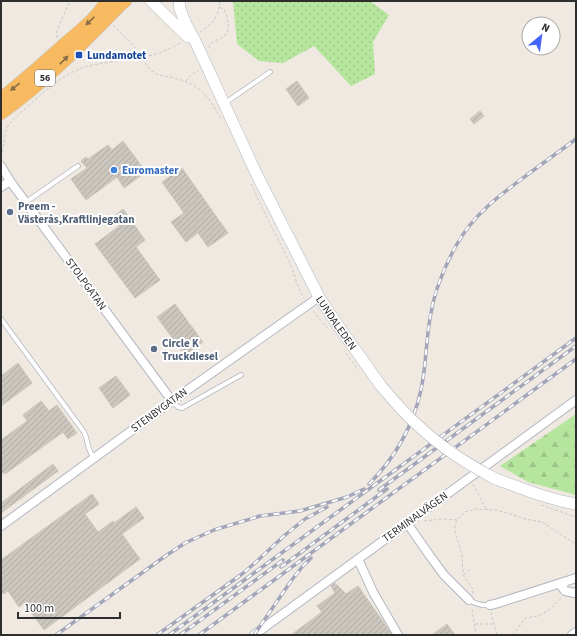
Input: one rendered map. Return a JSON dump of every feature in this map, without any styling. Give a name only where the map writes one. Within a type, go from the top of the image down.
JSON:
[{"type":"highway","name":"56","points":[[1,99],[30,76],[93,19],[107,1]]},
{"type":"highway","name":"56","points":[[1,113],[54,70],[120,4],[125,1]]},
{"type":"main road","name":"LUNDALEDEN","points":[[151,1],[197,45]]},
{"type":"main road","name":"LUNDALEDEN","points":[[179,1],[180,9],[185,22],[256,173],[319,296],[381,386],[415,423],[460,459],[496,479],[537,494],[576,504]]},
{"type":"street","name":"STOLPGATAN","points":[[1,166],[10,181],[172,401]]},
{"type":"street","points":[[1,188],[10,181]]},
{"type":"street","name":"STENBYGATAN","points":[[1,526],[319,296]]},
{"type":"street","name":"TERMINALVÄGEN","points":[[254,635],[576,400]]},
{"type":"street","points":[[407,523],[444,575],[469,600]]},
{"type":"street","points":[[358,559],[373,592],[398,635]]},
{"type":"street","points":[[490,605],[576,578]]},
{"type":"street","points":[[565,582],[562,587],[567,592],[576,592]]},
{"type":"street","points":[[572,635],[576,632]]},
{"type":"lane","points":[[224,103],[270,72]]},
{"type":"lane","points":[[26,202],[78,166]]},
{"type":"lane","points":[[1,319],[84,432],[89,451],[94,458]]},
{"type":"lane","points":[[172,401],[178,407],[182,408],[241,375]]},
{"type":"lane","points":[[469,600],[484,606],[490,605]]},
{"type":"path","points":[[58,41],[57,30],[70,1]]},
{"type":"path","points":[[198,34],[215,20],[220,1]]},
{"type":"path","points":[[209,53],[210,44],[223,37],[228,31],[224,9],[219,7]]},
{"type":"path","points":[[111,23],[139,52],[146,66],[157,74],[186,82],[198,88],[210,100],[221,120]]},
{"type":"path","points":[[1,157],[4,148],[5,132],[13,120],[63,77],[90,66],[160,53],[180,43]]},
{"type":"path","points":[[74,66],[76,71]]},
{"type":"path","points":[[186,82],[192,74],[199,70]]},
{"type":"path","points":[[249,180],[288,259],[296,284],[301,294],[332,333]]},
{"type":"path","points":[[344,351],[361,374]]},
{"type":"path","points":[[470,477],[487,510]]},
{"type":"path","points":[[540,505],[576,517]]},
{"type":"path","points":[[470,569],[464,575],[462,555],[455,532],[455,525],[461,515],[476,509],[496,510],[525,520],[542,522],[576,544]]},
{"type":"path","points":[[422,522],[443,519],[457,520]]},
{"type":"path","points":[[513,635],[518,629],[522,620],[527,617],[539,617],[556,604],[567,592]]},
{"type":"path","points":[[490,605],[497,635]]},
{"type":"path","points":[[474,624],[494,624]]},
{"type":"green space","points":[[233,1],[370,1],[389,15],[373,42],[375,74],[351,86],[314,46],[283,63],[259,61],[237,44]]},
{"type":"green space","points":[[576,414],[576,495],[528,482],[500,466]]},
{"type":"building","points":[[297,81],[309,98],[298,106],[286,89]]},
{"type":"building","points":[[480,111],[484,116],[474,124],[470,119]]},
{"type":"building","name":"Euromaster","points":[[123,141],[146,172],[124,188],[117,177],[86,200],[71,179],[87,168],[81,161],[86,157],[88,159],[108,145],[112,150]]},
{"type":"building","points":[[182,168],[228,233],[208,247],[198,233],[186,242],[171,222],[184,213],[162,182]]},
{"type":"building","points":[[123,209],[145,240],[136,247],[160,280],[135,298],[95,244],[119,226],[113,217]]},
{"type":"building","points":[[175,304],[203,342],[185,355],[157,317]]},
{"type":"building","points":[[18,363],[32,383],[1,406],[1,376]]},
{"type":"building","points":[[116,376],[130,395],[113,408],[99,388]]},
{"type":"building","points":[[41,401],[49,411],[57,405],[77,433],[68,439],[63,432],[5,474],[4,472],[1,474],[1,440],[27,421],[23,415]]},
{"type":"building","points":[[53,464],[58,471],[1,513],[1,503]]},
{"type":"building","points":[[92,494],[99,504],[85,514],[98,532],[113,521],[114,523],[136,507],[144,518],[122,534],[140,559],[44,630],[24,603],[19,607],[8,591],[3,594],[1,591],[1,560]]},
{"type":"building","points":[[335,583],[346,594],[358,586],[392,635],[291,635],[322,612],[317,606],[335,593],[331,586]]},
{"type":"building","points":[[447,624],[455,635],[432,635]]},
{"type":"railway","points":[[369,484],[387,463],[402,441],[418,403],[423,381],[429,327],[434,299],[444,271],[457,244],[471,223],[497,198],[576,139]]},
{"type":"railway","points":[[169,635],[576,338]]},
{"type":"railway","points":[[379,490],[576,346]]},
{"type":"railway","points":[[199,635],[576,359]]},
{"type":"railway","points":[[56,635],[185,543],[214,530],[260,516],[300,511],[347,497],[364,489]]},
{"type":"railway","points":[[281,567],[387,489]]},
{"type":"railway","points":[[157,635],[242,574],[305,519],[327,507]]},
{"type":"railway","points":[[254,635],[291,581],[311,558]]},
{"type":"railway","points":[[180,635],[283,560]]},
{"type":"place","name":"Lundamotet","points":[[79,55]]},
{"type":"place","name":"Euromaster","points":[[114,170]]},
{"type":"place","name":"Preem - Västerås,Kraftlinjegatan","points":[[10,212]]},
{"type":"place","name":"Circle K Truckdiesel","points":[[154,349]]}]
